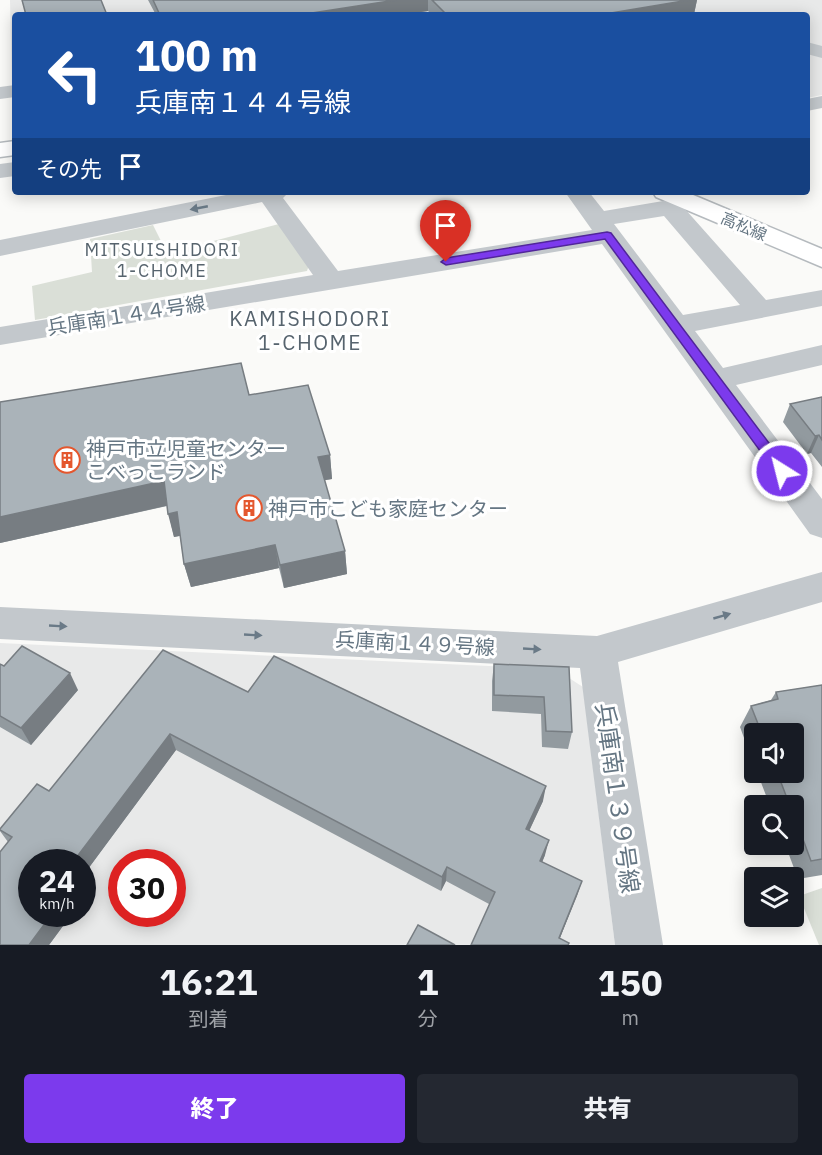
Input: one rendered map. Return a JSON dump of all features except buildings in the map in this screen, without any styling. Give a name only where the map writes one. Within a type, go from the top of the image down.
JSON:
[{"type":"main road","name":"高松線","points":[[714,195],[822,240]]},
{"type":"main road","name":"高松線","points":[[673,200],[822,259]]},
{"type":"street","points":[[0,248],[262,195]]},
{"type":"street","points":[[273,195],[331,281]]},
{"type":"street","points":[[580,195],[822,525]]},
{"type":"street","points":[[673,200],[759,310]]},
{"type":"street","name":"兵庫南１４４号線","points":[[0,336],[331,281],[602,227],[673,200]]},
{"type":"street","points":[[674,326],[822,298]]},
{"type":"street","points":[[715,380],[822,355]]},
{"type":"street","name":"兵庫南１４９号線","points":[[0,623],[597,652],[822,587]]},
{"type":"street","name":"兵庫南１３９号線","points":[[597,652],[639,945]]},
{"type":"shaded area","points":[[10,0],[822,0],[822,95],[810,97],[810,12],[12,12],[12,86]]},
{"type":"shaded area","points":[[279,224],[309,265],[307,271],[35,320],[32,286],[92,272],[90,239],[153,225],[167,253]]},
{"type":"shaded area","points":[[0,643],[555,669],[583,687],[615,945],[0,945]]},
{"type":"shaded area","points":[[822,888],[822,945],[819,945],[804,908],[804,894]]},
{"type":"place","name":"神戸市立児童センター こべっこランド","points":[[67,460]]},
{"type":"place","name":"神戸市こども家庭センター","points":[[249,508]]},
{"type":"district","name":"MITSUISHIDORI 1-CHOME","points":[[162,259]]},
{"type":"district","name":"KAMISHODORI 1-CHOME","points":[[310,330]]},
{"type":"route","points":[[446,262],[607,235],[782,471]]}]
